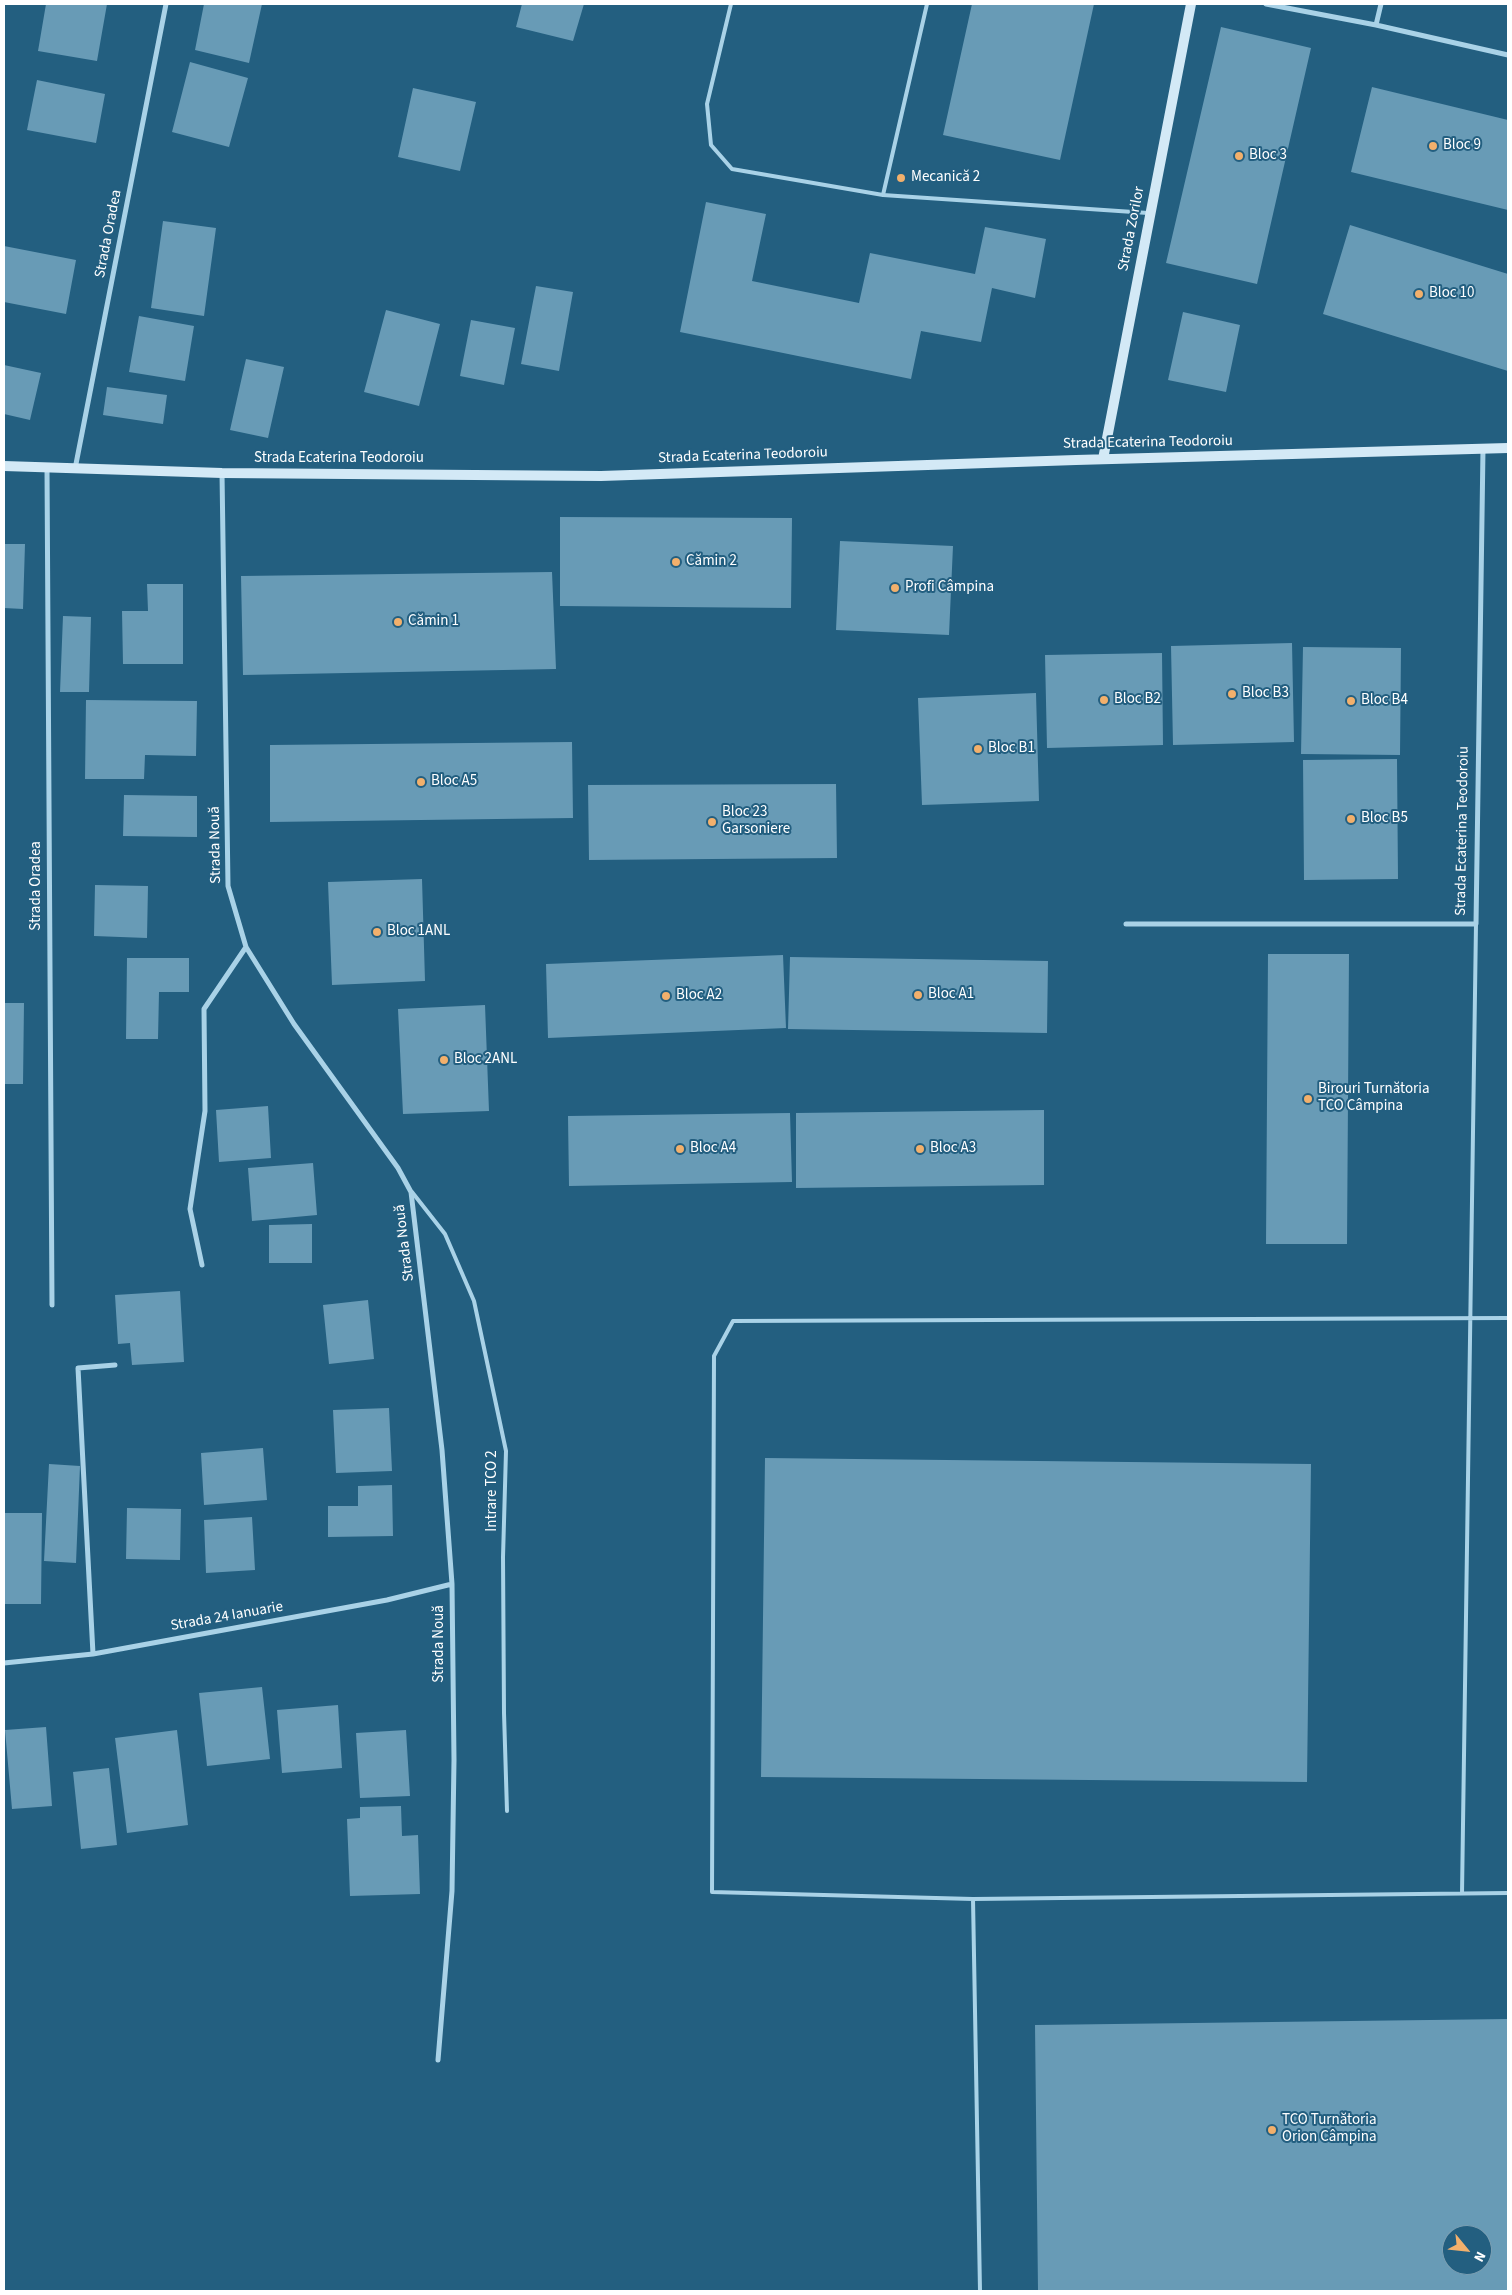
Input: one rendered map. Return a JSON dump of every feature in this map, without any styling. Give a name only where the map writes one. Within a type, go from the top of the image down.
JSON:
[{"type":"main road","name":"Strada Zorilor","points":[[1102,459],[1191,4]]},
{"type":"main road","name":"Strada Ecaterina Teodoroiu","points":[[4,466],[222,474],[601,476],[1102,459],[1508,448]]},
{"type":"street","name":"Strada Oradea","points":[[75,469],[166,4]]},
{"type":"street","points":[[1266,4],[1376,25],[1508,55]]},
{"type":"street","points":[[1376,25],[1381,4]]},
{"type":"street","name":"Strada Ecaterina Teodoroiu","points":[[1126,924],[1476,924],[1483,448]]},
{"type":"street","name":"Strada Oradea","points":[[47,468],[52,1305]]},
{"type":"street","name":"Strada Nouă","points":[[222,474],[228,886],[246,947],[294,1024],[398,1168],[411,1192],[442,1450],[452,1584],[454,1760],[452,1890],[438,2060]]},
{"type":"street","points":[[202,1265],[190,1209],[204,1111],[204,1009],[246,947]]},
{"type":"street","points":[[93,1654],[78,1368],[115,1365]]},
{"type":"street","name":"Strada 24 Ianuarie","points":[[4,1663],[93,1654],[387,1600],[452,1584]]},
{"type":"lane","points":[[731,4],[707,104],[710,145],[732,169],[883,195],[1151,213]]},
{"type":"lane","points":[[883,195],[927,4]]},
{"type":"lane","points":[[1462,1893],[1476,924]]},
{"type":"lane","name":"Intrare TCO 2","points":[[411,1192],[446,1234],[474,1300],[506,1452],[503,1606],[507,1811]]},
{"type":"lane","points":[[1508,1318],[732,1321],[714,1356],[712,1892],[973,1899],[1508,1893]]},
{"type":"lane","points":[[973,1899],[980,2291]]},
{"type":"building","points":[[46,4],[107,4],[97,61],[38,51]]},
{"type":"building","points":[[204,4],[262,4],[249,63],[195,50]]},
{"type":"building","points":[[522,4],[584,4],[573,41],[516,27]]},
{"type":"building","points":[[972,4],[1094,4],[1060,160],[943,135]]},
{"type":"building","name":"Bloc 3","points":[[1221,27],[1311,48],[1257,284],[1166,263]]},
{"type":"building","points":[[190,62],[248,78],[229,147],[172,132]]},
{"type":"building","points":[[37,80],[105,94],[96,143],[27,130]]},
{"type":"building","name":"Bloc 9","points":[[1372,87],[1508,120],[1508,210],[1351,172]]},
{"type":"building","points":[[413,88],[476,102],[460,171],[398,157]]},
{"type":"building","points":[[706,202],[766,214],[752,281],[859,303],[870,253],[975,274],[985,227],[1046,239],[1035,298],[992,288],[981,342],[921,331],[911,379],[680,332]]},
{"type":"building","points":[[163,221],[216,228],[204,316],[151,308]]},
{"type":"building","name":"Bloc 10","points":[[1350,225],[1508,274],[1508,371],[1323,314]]},
{"type":"building","points":[[4,246],[76,260],[66,314],[4,302]]},
{"type":"building","points":[[536,286],[573,292],[559,371],[521,364]]},
{"type":"building","points":[[386,310],[440,324],[419,406],[364,392]]},
{"type":"building","points":[[1183,312],[1240,325],[1226,392],[1168,380]]},
{"type":"building","points":[[139,316],[194,326],[185,381],[129,372]]},
{"type":"building","points":[[471,320],[515,328],[504,385],[460,376]]},
{"type":"building","points":[[246,359],[284,367],[268,438],[230,430]]},
{"type":"building","points":[[4,365],[41,373],[30,420],[4,414]]},
{"type":"building","points":[[107,387],[167,395],[163,424],[103,415]]},
{"type":"building","name":"Cămin 2","points":[[560,517],[792,518],[791,608],[560,606]]},
{"type":"building","name":"Profi Câmpina","points":[[840,541],[953,546],[949,635],[836,630]]},
{"type":"building","points":[[4,544],[25,544],[23,609],[4,608]]},
{"type":"building","name":"Cămin 1","points":[[552,572],[556,669],[243,675],[241,576]]},
{"type":"building","points":[[147,584],[183,584],[183,664],[123,664],[122,611],[148,611]]},
{"type":"building","points":[[63,616],[91,617],[89,692],[60,692]]},
{"type":"building","name":"Bloc B3","points":[[1292,643],[1294,742],[1173,745],[1171,646]]},
{"type":"building","name":"Bloc B4","points":[[1303,647],[1401,648],[1400,755],[1301,754]]},
{"type":"building","name":"Bloc B2","points":[[1162,653],[1163,745],[1047,748],[1045,655]]},
{"type":"building","name":"Bloc B1","points":[[1036,693],[1039,801],[922,805],[918,698]]},
{"type":"building","points":[[86,700],[197,701],[196,756],[145,755],[144,779],[85,779]]},
{"type":"building","name":"Bloc A5","points":[[572,742],[573,818],[270,822],[270,745]]},
{"type":"building","name":"Bloc B5","points":[[1397,759],[1398,879],[1304,880],[1303,760]]},
{"type":"building","name":"Bloc 23 Garsoniere","points":[[836,784],[837,858],[589,860],[588,785]]},
{"type":"building","points":[[124,795],[197,796],[197,837],[123,836]]},
{"type":"building","name":"Bloc 1ANL","points":[[422,879],[425,981],[332,985],[328,882]]},
{"type":"building","points":[[95,885],[148,886],[147,938],[94,936]]},
{"type":"building","name":"Birouri Turnătoria TCO Câmpina","points":[[1268,954],[1349,954],[1347,1244],[1266,1244]]},
{"type":"building","name":"Bloc A2","points":[[783,955],[786,1028],[548,1038],[546,964]]},
{"type":"building","name":"Bloc A1","points":[[790,957],[1048,961],[1047,1033],[788,1029]]},
{"type":"building","points":[[127,958],[189,958],[189,992],[159,992],[158,1039],[126,1039]]},
{"type":"building","points":[[4,1003],[24,1003],[23,1084],[4,1084]]},
{"type":"building","name":"Bloc 2ANL","points":[[485,1005],[489,1111],[403,1114],[398,1009]]},
{"type":"building","points":[[268,1106],[271,1158],[219,1162],[216,1110]]},
{"type":"building","name":"Bloc A3","points":[[1044,1110],[1044,1185],[796,1188],[796,1113]]},
{"type":"building","name":"Bloc A4","points":[[790,1113],[792,1182],[569,1186],[568,1116]]},
{"type":"building","points":[[313,1163],[317,1215],[252,1221],[248,1168]]},
{"type":"building","points":[[312,1224],[312,1263],[269,1263],[269,1225]]},
{"type":"building","points":[[180,1291],[184,1362],[132,1365],[130,1343],[118,1344],[115,1295]]},
{"type":"building","points":[[368,1300],[374,1359],[329,1364],[323,1305]]},
{"type":"building","points":[[389,1408],[392,1471],[336,1473],[333,1410]]},
{"type":"building","points":[[263,1448],[267,1500],[204,1505],[201,1453]]},
{"type":"building","points":[[765,1458],[1311,1464],[1307,1782],[761,1777]]},
{"type":"building","points":[[49,1464],[80,1466],[76,1563],[44,1561]]},
{"type":"building","points":[[392,1485],[393,1536],[328,1537],[328,1506],[358,1506],[358,1486]]},
{"type":"building","points":[[127,1508],[181,1509],[180,1560],[126,1559]]},
{"type":"building","points":[[4,1513],[42,1513],[41,1604],[4,1604]]},
{"type":"building","points":[[252,1517],[255,1570],[206,1573],[204,1520]]},
{"type":"building","points":[[262,1687],[270,1759],[207,1766],[199,1693]]},
{"type":"building","points":[[338,1705],[342,1768],[282,1773],[277,1710]]},
{"type":"building","points":[[46,1727],[52,1806],[12,1809],[5,1730]]},
{"type":"building","points":[[177,1730],[188,1825],[127,1833],[115,1738]]},
{"type":"building","points":[[406,1730],[410,1796],[360,1798],[356,1733]]},
{"type":"building","points":[[109,1768],[117,1845],[81,1849],[73,1772]]},
{"type":"building","points":[[401,1806],[402,1836],[418,1835],[420,1894],[350,1896],[347,1819],[360,1818],[360,1807]]},
{"type":"building","name":"TCO Turnătoria Orion Câmpina","points":[[1508,2019],[1508,2291],[1038,2291],[1035,2025]]},
{"type":"place","name":"Bloc 9","points":[[1433,146]]},
{"type":"place","name":"Bloc 3","points":[[1239,156]]},
{"type":"place","name":"Mecanică 2","points":[[901,178]]},
{"type":"place","name":"Bloc 10","points":[[1419,294]]},
{"type":"place","name":"Cămin 2","points":[[676,562]]},
{"type":"place","name":"Profi Câmpina","points":[[895,588]]},
{"type":"place","name":"Cămin 1","points":[[398,622]]},
{"type":"place","name":"Bloc B3","points":[[1232,694]]},
{"type":"place","name":"Bloc B2","points":[[1104,700]]},
{"type":"place","name":"Bloc B4","points":[[1351,701]]},
{"type":"place","name":"Bloc B1","points":[[978,749]]},
{"type":"place","name":"Bloc A5","points":[[421,782]]},
{"type":"place","name":"Bloc B5","points":[[1351,819]]},
{"type":"place","name":"Bloc 23 Garsoniere","points":[[712,822]]},
{"type":"place","name":"Bloc 1ANL","points":[[377,932]]},
{"type":"place","name":"Bloc A1","points":[[918,995]]},
{"type":"place","name":"Bloc A2","points":[[666,996]]},
{"type":"place","name":"Bloc 2ANL","points":[[444,1060]]},
{"type":"place","name":"Birouri Turnătoria TCO Câmpina","points":[[1308,1099]]},
{"type":"place","name":"Bloc A4","points":[[680,1149]]},
{"type":"place","name":"Bloc A3","points":[[920,1149]]},
{"type":"place","name":"TCO Turnătoria Orion Câmpina","points":[[1272,2130]]}]
